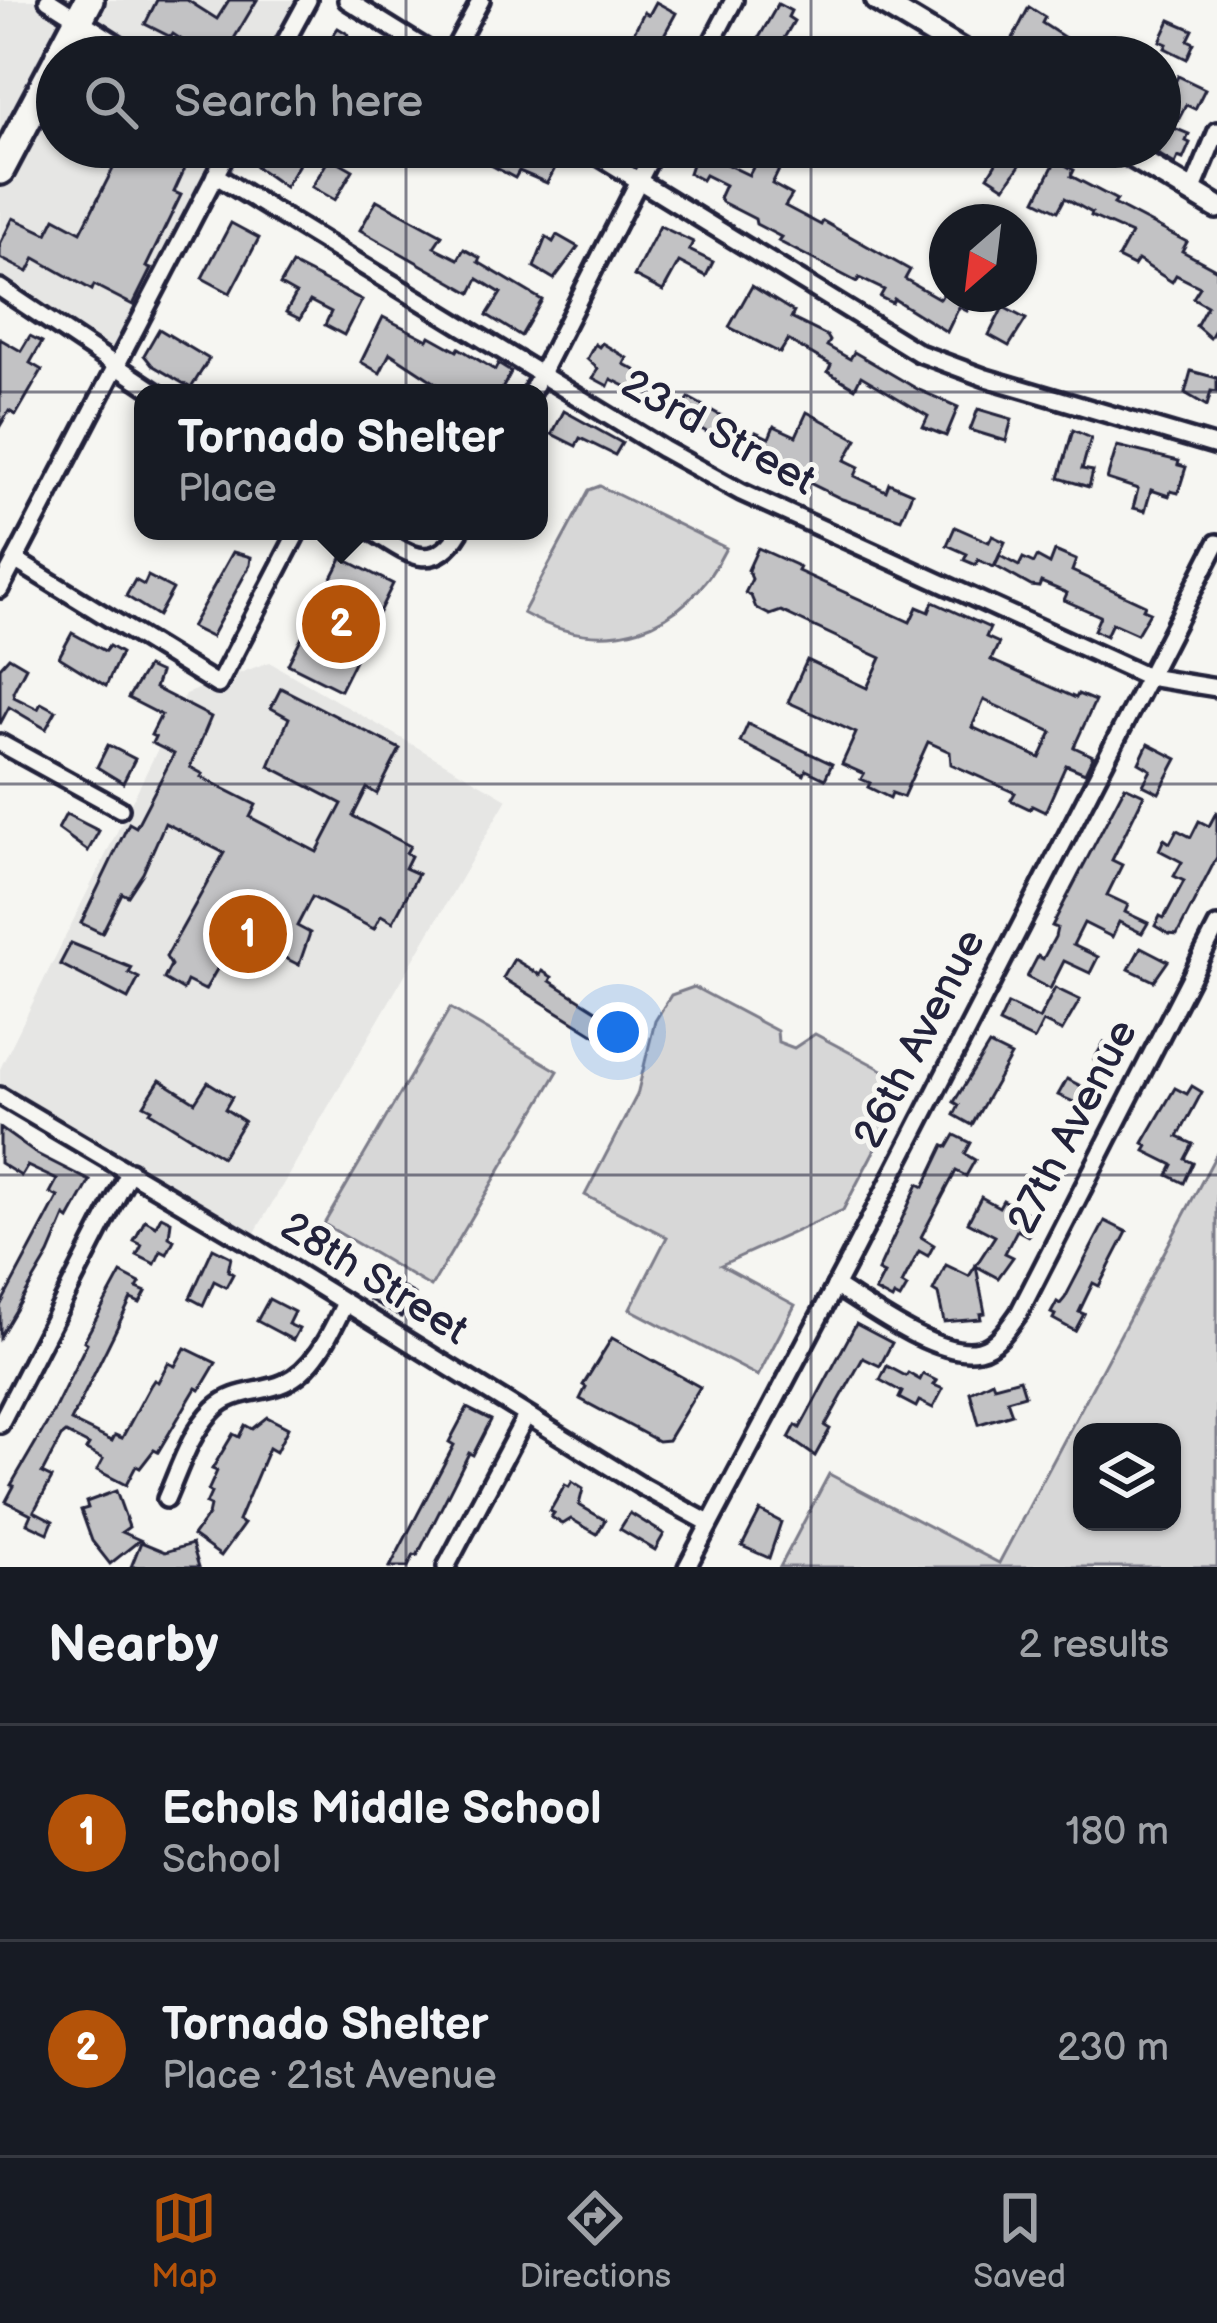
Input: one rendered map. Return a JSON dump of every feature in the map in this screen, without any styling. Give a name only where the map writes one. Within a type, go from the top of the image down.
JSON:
[{"type":"highway","points":[[0,170],[36,101]]},
{"type":"street","points":[[48,0],[84,10],[114,36]]},
{"type":"street","points":[[288,36],[308,0]]},
{"type":"street","points":[[347,0],[405,36]]},
{"type":"street","points":[[461,36],[481,0]]},
{"type":"street","points":[[715,36],[734,0]]},
{"type":"street","points":[[878,0],[937,36]]},
{"type":"street","points":[[1191,194],[1217,131]]},
{"type":"street","points":[[0,590],[219,168]]},
{"type":"street","points":[[618,168],[919,353],[986,378],[1217,446]]},
{"type":"street","points":[[536,384],[646,168]]},
{"type":"street","points":[[1150,168],[1217,207]]},
{"type":"street","name":"23rd Street","points":[[215,175],[741,492],[1148,676],[1217,688]]},
{"type":"street","points":[[0,287],[144,384]]},
{"type":"street","points":[[15,560],[218,686],[293,540]]},
{"type":"street","points":[[387,540],[413,556],[431,558],[448,550],[454,540]]},
{"type":"street","name":"26th Avenue","points":[[686,1567],[1217,543]]},
{"type":"street","points":[[0,743],[120,809]]},
{"type":"street","name":"27th Avenue","points":[[835,1286],[928,1341],[962,1351],[980,1350],[997,1341],[1019,1313],[1217,926]]},
{"type":"street","name":"28th Street","points":[[0,1096],[709,1523]]},
{"type":"street","points":[[0,1424],[5,1403],[130,1172]]},
{"type":"street","points":[[166,1499],[194,1437],[215,1408],[229,1398],[281,1385],[297,1376],[321,1348],[345,1303]]},
{"type":"street","points":[[446,1567],[526,1416]]},
{"type":"shaded area","points":[[0,0],[310,0],[291,36],[36,36],[36,168],[221,168],[115,366],[0,290]]},
{"type":"shaded area","points":[[600,486],[726,548],[709,577],[665,618],[612,635],[554,627],[523,613],[589,490]]},
{"type":"shaded area","points":[[269,662],[507,799],[249,1243],[0,1096],[0,1069],[185,694]]},
{"type":"shaded area","points":[[694,987],[777,1031],[778,1042],[794,1048],[815,1034],[909,1084],[843,1210],[721,1265],[795,1305],[758,1376],[630,1309],[667,1237],[585,1195],[637,1095],[655,1021],[671,995]]},
{"type":"shaded area","points":[[450,1008],[558,1071],[431,1287],[324,1224]]},
{"type":"shaded area","points":[[1217,1153],[1217,1567],[780,1567],[829,1474],[999,1563],[1073,1424],[1073,1531],[1181,1531],[1181,1423],[1073,1423]]},
{"type":"building","points":[[157,0],[187,0],[217,19],[229,0],[257,0],[236,36],[169,36],[145,24]]},
{"type":"building","points":[[656,2],[676,13],[663,36],[632,36],[644,12],[649,15]]},
{"type":"building","points":[[778,4],[791,11],[788,17],[794,21],[785,36],[760,36]]},
{"type":"building","points":[[1029,7],[1062,36],[1014,36]]},
{"type":"building","points":[[1170,20],[1193,30],[1188,40],[1194,43],[1187,59],[1181,56],[1181,36],[1162,36]]},
{"type":"building","points":[[1181,77],[1205,89],[1195,109],[1186,105],[1181,115]]},
{"type":"building","points":[[1181,131],[1189,134],[1186,141],[1190,143],[1183,159]]},
{"type":"building","points":[[113,168],[185,168],[174,192],[181,195],[133,305],[94,285],[92,290],[35,258],[28,272],[0,258],[0,244],[13,218],[47,234],[55,218],[81,232]]},
{"type":"building","points":[[258,168],[297,168],[285,187]]},
{"type":"building","points":[[323,168],[353,170],[335,200],[312,187]]},
{"type":"building","points":[[496,168],[554,170],[547,183],[519,171],[515,178]]},
{"type":"building","points":[[691,168],[734,168],[749,175],[753,168],[780,168],[772,184],[792,195],[785,206],[821,225],[823,221],[910,270],[905,279],[929,293],[929,312],[957,312],[947,332],[894,299],[892,303],[880,297],[884,290],[859,278],[857,282],[778,241],[781,237],[722,202],[719,198],[725,185],[705,175],[702,180],[689,173]]},
{"type":"building","points":[[993,168],[1018,168],[1005,187],[988,176]]},
{"type":"building","points":[[1052,168],[1070,168],[1071,176],[1117,200],[1114,204],[1187,242],[1182,251],[1217,270],[1217,326],[1210,338],[1196,326],[1207,306],[1193,298],[1200,287],[1176,275],[1172,282],[1138,260],[1134,266],[1118,258],[1131,234],[1065,198],[1058,211],[1036,200]]},
{"type":"building","points":[[377,200],[442,235],[434,247],[458,259],[464,249],[542,300],[521,336],[487,315],[501,293],[478,279],[471,293],[360,230]]},
{"type":"building","points":[[231,223],[259,238],[230,293],[202,278]]},
{"type":"building","points":[[660,226],[693,242],[689,250],[713,262],[706,276],[679,262],[663,291],[634,276]]},
{"type":"building","points":[[557,235],[578,247],[554,279],[534,267],[546,237],[553,242]]},
{"type":"building","points":[[292,264],[362,300],[344,335],[325,325],[331,312],[310,301],[300,319],[286,312],[296,294],[280,285]]},
{"type":"building","points":[[752,286],[794,312],[791,318],[827,336],[827,346],[850,359],[854,352],[958,407],[946,436],[923,427],[928,416],[861,376],[855,388],[828,372],[831,365],[788,340],[780,353],[729,327]]},
{"type":"building","points":[[1000,312],[1026,319],[1009,346],[989,335]]},
{"type":"building","points":[[383,317],[428,340],[430,336],[459,348],[495,370],[498,364],[511,372],[505,384],[437,384],[390,353],[380,373],[361,362]]},
{"type":"building","points":[[159,329],[209,359],[193,384],[184,384],[144,355]]},
{"type":"building","points":[[30,336],[42,342],[30,363],[42,370],[16,415],[9,411],[0,426],[0,339],[21,351]]},
{"type":"building","points":[[602,343],[627,358],[624,364],[650,378],[641,394],[611,379],[608,386],[593,378],[598,369],[587,359],[595,344]]},
{"type":"building","points":[[1191,371],[1217,378],[1217,392],[1211,391],[1207,406],[1185,393]]},
{"type":"building","points":[[689,398],[725,418],[716,437],[679,417]]},
{"type":"building","points":[[978,409],[1012,419],[1006,441],[970,430]]},
{"type":"building","points":[[564,411],[622,443],[615,455],[580,438],[576,446],[552,434]]},
{"type":"building","points":[[807,412],[857,439],[845,460],[859,467],[855,476],[886,491],[889,483],[912,493],[901,519],[842,499],[747,452],[756,432],[769,438],[774,426],[796,436]]},
{"type":"building","points":[[1073,430],[1091,438],[1082,469],[1093,471],[1089,487],[1059,478]]},
{"type":"building","points":[[1117,446],[1179,461],[1178,465],[1186,467],[1178,493],[1171,491],[1169,496],[1151,490],[1145,511],[1133,508],[1138,489],[1107,479]]},
{"type":"building","points":[[955,527],[989,542],[992,536],[1005,542],[994,567],[964,560],[967,554],[947,545]]},
{"type":"building","points":[[758,548],[910,622],[917,607],[929,612],[933,602],[990,628],[986,637],[999,643],[991,660],[1076,698],[1078,694],[1095,701],[1074,747],[1093,756],[1085,773],[1066,765],[1045,812],[1011,800],[1015,793],[951,764],[950,752],[928,742],[903,797],[892,793],[890,798],[868,787],[870,783],[861,779],[864,774],[842,764],[856,733],[788,702],[807,660],[867,688],[881,658],[781,611],[770,615],[756,608],[745,593],[752,579],[748,570]],"holes":[[[984,700],[1052,732],[1040,758],[972,727]]]},
{"type":"building","points":[[1055,551],[1076,560],[1072,571],[1145,605],[1143,609],[1150,612],[1137,634],[1112,623],[1106,636],[1094,630],[1100,616],[1064,600],[1067,593],[1041,582],[1039,587],[1031,586],[995,566],[1000,556],[1019,566],[1023,558],[1034,563],[1037,557],[1050,564]]},
{"type":"building","points":[[233,552],[251,557],[250,565],[211,637],[191,627]]},
{"type":"building","points":[[342,558],[393,584],[340,690],[288,664]]},
{"type":"building","points":[[148,576],[173,589],[158,616],[126,596],[135,580],[144,585]]},
{"type":"building","points":[[72,633],[105,651],[109,646],[121,653],[106,686],[59,657]]},
{"type":"building","points":[[9,657],[26,667],[14,697],[38,709],[41,703],[56,711],[46,729],[9,707],[0,724],[0,667]]},
{"type":"building","points":[[147,667],[160,673],[155,688],[211,717],[190,767],[256,805],[250,817],[317,852],[342,804],[269,766],[289,718],[271,708],[281,688],[400,749],[377,794],[367,788],[353,816],[410,846],[405,868],[418,874],[393,922],[381,915],[374,929],[312,897],[297,926],[310,933],[299,965],[226,928],[213,954],[224,957],[205,990],[187,981],[183,990],[164,979],[171,965],[166,957],[224,853],[165,823],[143,873],[128,896],[122,893],[102,933],[81,923],[129,823],[136,827],[174,754],[152,743],[161,715],[128,698]]},
{"type":"building","points":[[748,724],[832,764],[825,779],[806,770],[804,775],[740,742]]},
{"type":"building","points":[[1148,744],[1177,759],[1159,793],[1143,785],[1151,770],[1139,763]]},
{"type":"building","points":[[108,745],[135,759],[123,783],[97,767]]},
{"type":"building","points":[[1125,786],[1144,795],[1112,860],[1122,865],[1107,895],[1128,905],[1125,912],[1148,923],[1142,933],[1119,922],[1112,937],[1084,923],[1073,945],[1098,957],[1090,973],[1064,961],[1050,989],[1027,977],[1055,937],[1057,928],[1052,926]]},
{"type":"building","points":[[1217,811],[1217,857],[1177,935],[1169,934],[1155,926],[1184,881],[1174,876],[1182,862],[1159,850],[1164,839],[1170,843],[1177,830],[1191,837],[1199,821],[1209,826]]},
{"type":"building","points":[[66,814],[99,831],[88,851],[58,829]]},
{"type":"building","points":[[71,943],[132,968],[129,973],[139,978],[128,999],[60,964]]},
{"type":"building","points":[[1141,947],[1168,961],[1154,981],[1129,969]]},
{"type":"building","points":[[514,959],[552,977],[550,981],[615,1022],[629,1053],[619,1058],[613,1046],[503,978]]},
{"type":"building","points":[[1055,988],[1080,1000],[1062,1031],[1043,1022],[1034,1040],[999,1023],[1008,1004],[1039,1019]]},
{"type":"building","points":[[1104,1042],[1122,1052],[1092,1110],[1058,1095],[1067,1079],[1085,1088]]},
{"type":"building","points":[[989,1045],[1011,1056],[972,1125],[954,1115],[959,1105],[954,1102]]},
{"type":"building","points":[[160,1080],[195,1102],[208,1082],[232,1097],[225,1109],[244,1121],[222,1157],[144,1105]]},
{"type":"building","points":[[1192,1086],[1202,1092],[1178,1137],[1193,1144],[1185,1159],[1193,1163],[1184,1183],[1168,1175],[1173,1165],[1145,1151],[1148,1146],[1143,1143],[1175,1088],[1187,1094]]},
{"type":"building","points":[[0,1128],[35,1153],[90,1181],[69,1219],[65,1216],[49,1254],[0,1337],[0,1306],[58,1197],[50,1193],[57,1180],[27,1166],[21,1176],[0,1163]]},
{"type":"building","points":[[955,1135],[971,1143],[965,1154],[975,1160],[966,1176],[956,1171],[921,1237],[934,1245],[928,1256],[919,1251],[902,1284],[907,1287],[900,1299],[894,1296],[892,1300],[875,1291],[884,1274],[878,1271],[918,1184],[924,1187],[944,1145],[948,1147]]},
{"type":"building","points":[[981,1197],[999,1207],[1003,1200],[1037,1218],[1028,1236],[1017,1230],[1005,1253],[1013,1257],[998,1278],[976,1266],[985,1313],[980,1314],[981,1319],[944,1322],[938,1294],[933,1291],[946,1265],[969,1276],[995,1236],[968,1222]]},
{"type":"building","points":[[161,1216],[171,1221],[169,1237],[174,1240],[155,1264],[137,1255],[142,1245],[134,1241],[145,1220],[156,1226]]},
{"type":"building","points":[[1105,1221],[1127,1232],[1099,1286],[1093,1283],[1075,1331],[1051,1313],[1065,1298]]},
{"type":"building","points":[[213,1248],[231,1257],[228,1271],[233,1274],[226,1287],[214,1281],[203,1305],[190,1298]]},
{"type":"building","points":[[121,1273],[146,1292],[140,1303],[131,1299],[71,1421],[112,1441],[115,1435],[122,1438],[154,1380],[158,1382],[168,1363],[175,1366],[185,1348],[216,1363],[158,1452],[154,1450],[140,1468],[136,1466],[126,1485],[97,1470],[103,1459],[86,1450],[89,1445],[66,1433],[61,1437],[42,1473],[52,1478],[34,1511],[53,1521],[48,1533],[27,1523],[31,1514],[6,1501]]},
{"type":"building","points":[[382,1280],[415,1294],[401,1317],[370,1300]]},
{"type":"building","points":[[269,1299],[294,1312],[288,1324],[299,1329],[293,1340],[257,1321]]},
{"type":"building","points":[[856,1324],[892,1343],[880,1366],[863,1358],[825,1426],[830,1429],[815,1456],[789,1438],[796,1425],[800,1428]]},
{"type":"building","points":[[612,1338],[700,1387],[668,1440],[658,1441],[580,1399],[583,1385]]},
{"type":"building","points":[[887,1366],[906,1376],[920,1380],[923,1374],[937,1381],[934,1385],[943,1389],[933,1408],[919,1401],[916,1407],[899,1398],[902,1392],[880,1380]]},
{"type":"building","points":[[1020,1379],[1025,1395],[1007,1400],[1012,1414],[979,1424],[970,1392],[992,1381],[994,1386]]},
{"type":"building","points":[[467,1408],[491,1420],[417,1556],[408,1567],[390,1567],[454,1445],[449,1442]]},
{"type":"building","points":[[267,1417],[288,1428],[276,1452],[269,1448],[238,1521],[244,1524],[221,1556],[193,1536],[208,1515],[208,1491],[217,1471],[212,1469],[233,1434],[239,1437],[245,1425],[252,1429]]},
{"type":"building","points":[[572,1482],[583,1489],[579,1505],[605,1520],[597,1534],[571,1519],[563,1524],[551,1517],[565,1485]]},
{"type":"building","points":[[116,1491],[129,1527],[122,1532],[140,1540],[110,1564],[92,1541],[81,1510],[88,1508],[86,1502]]},
{"type":"building","points":[[760,1511],[781,1522],[769,1558],[742,1546]]},
{"type":"building","points":[[630,1513],[664,1534],[655,1550],[620,1529]]},
{"type":"building","points":[[141,1542],[165,1552],[192,1544],[199,1567],[131,1567]]},
{"type":"place","name":"Tornado Shelter","points":[[341,624]]},
{"type":"place","name":"Echols Middle School","points":[[248,934]]}]
